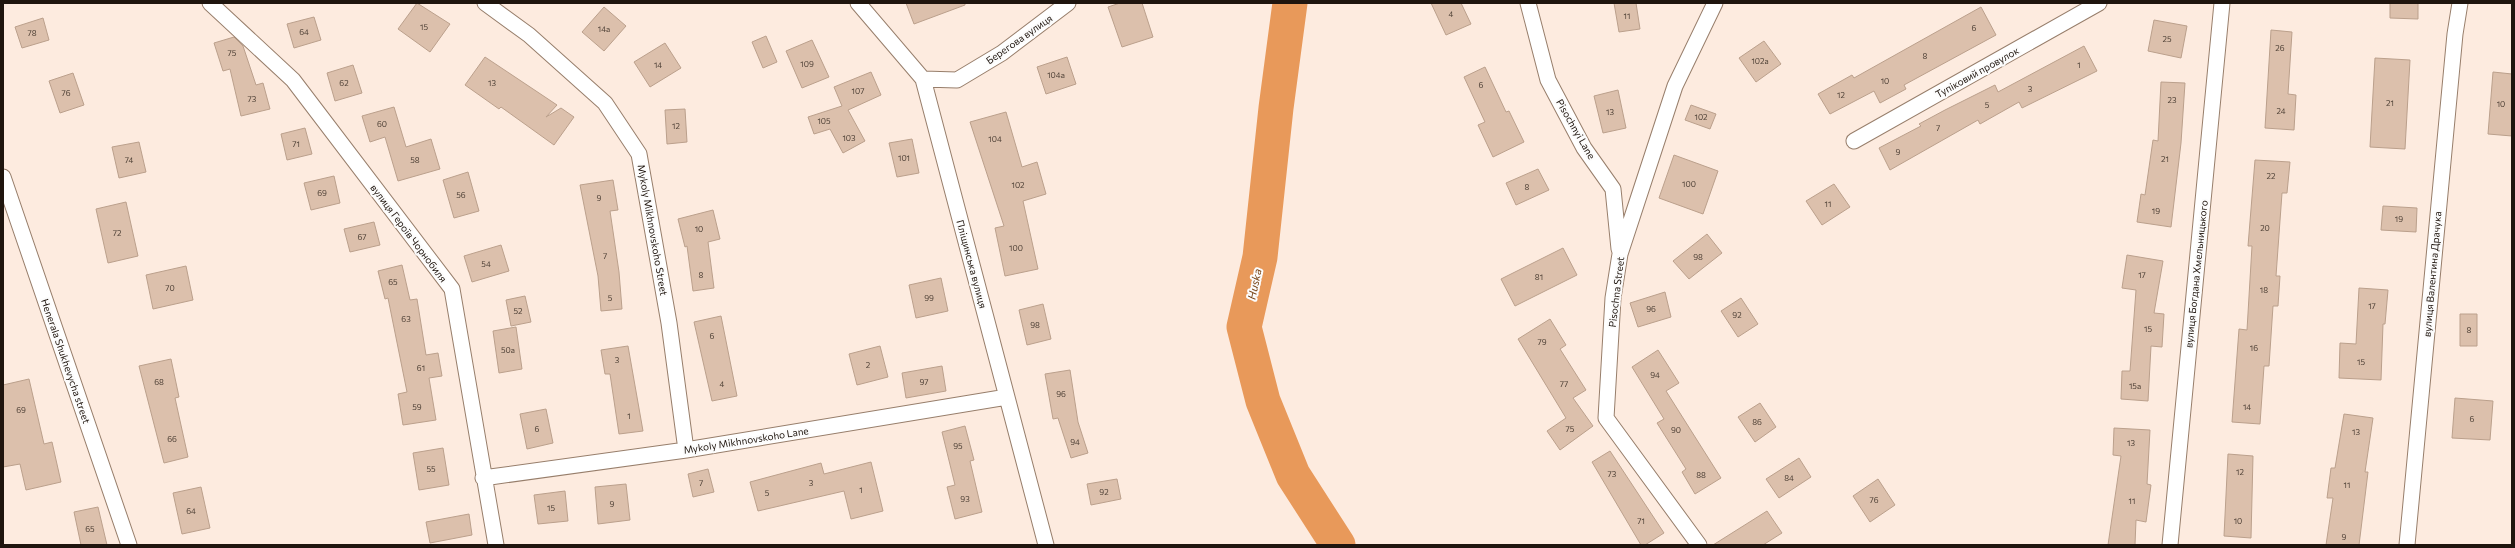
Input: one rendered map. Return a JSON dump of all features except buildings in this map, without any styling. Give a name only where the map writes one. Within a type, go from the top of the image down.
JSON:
[{"type":"street","name":"вулиця Героїв Чорнобиля","points":[[210,3],[293,80],[452,289],[483,478],[496,545]]},
{"type":"street","name":"Mykoly Mikhnovskoho Street","points":[[485,3],[529,35],[605,103],[639,154],[669,323],[686,450]]},
{"type":"street","name":"Пліщинська вулиця","points":[[858,3],[923,79],[1046,545]]},
{"type":"street","name":"Берегова вулиця","points":[[923,79],[957,80],[1002,53],[1068,3]]},
{"type":"street","name":"Pisochnyi Lane","points":[[1528,3],[1548,80],[1584,148],[1613,189],[1620,254]]},
{"type":"street","name":"Pisochna Street","points":[[1699,545],[1606,418],[1613,298],[1620,254],[1675,86],[1715,3]]},
{"type":"street","name":"Тупіковий провулок","points":[[1854,141],[2099,3]]},
{"type":"street","name":"вулиця Богдана Хмельницького","points":[[2170,545],[2222,3]]},
{"type":"street","name":"вулиця Валентина Драчука","points":[[2407,545],[2455,34],[2460,3]]},
{"type":"street","name":"Henerala Shukhevycha street","points":[[3,177],[129,545]]},
{"type":"street","name":"Mykoly Mikhnovskoho Lane","points":[[483,478],[686,450],[1007,396]]},
{"type":"waterway","name":"Huska","points":[[1290,3],[1276,108],[1260,257],[1244,327],[1263,401],[1293,475],[1338,545]]}]
